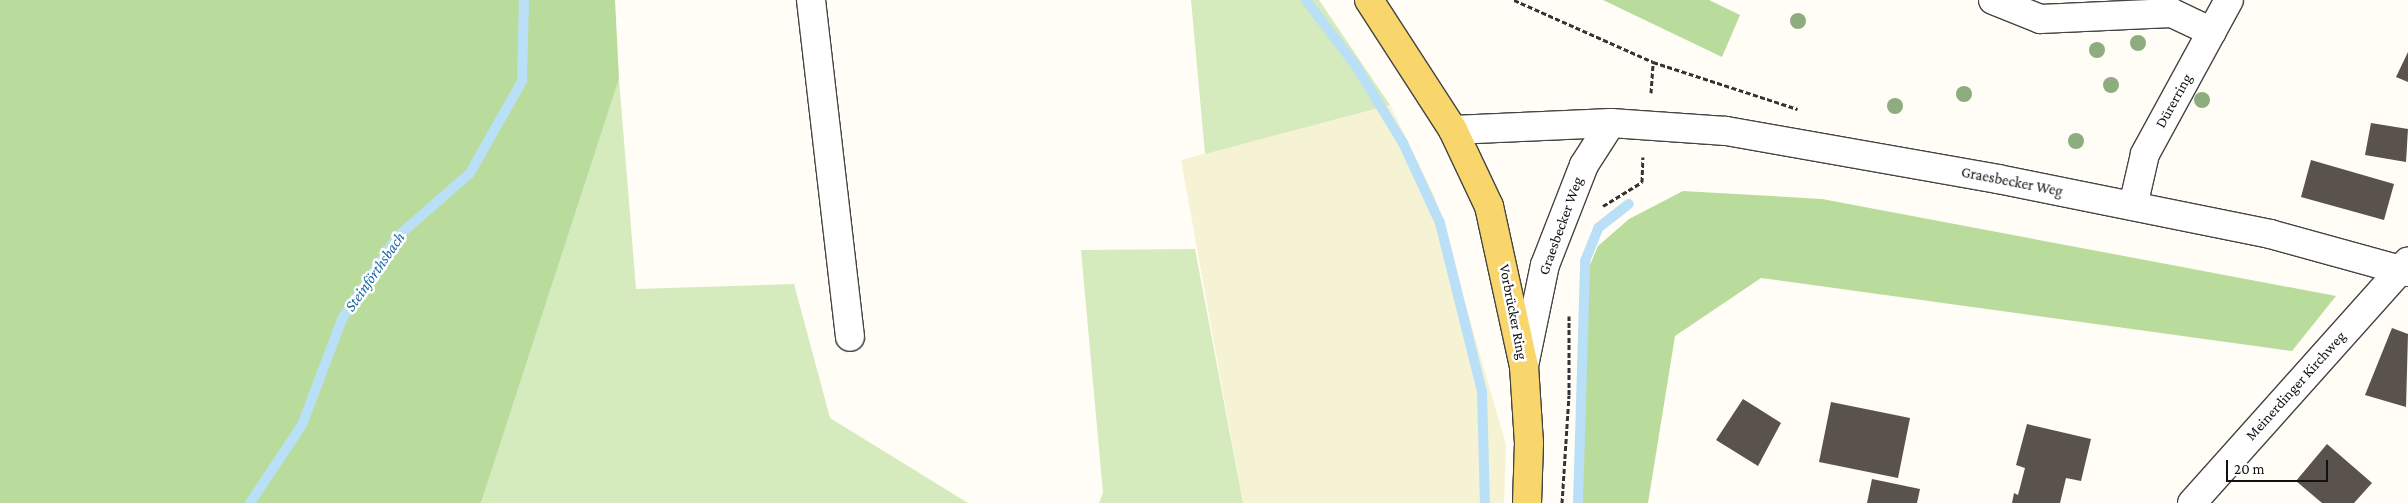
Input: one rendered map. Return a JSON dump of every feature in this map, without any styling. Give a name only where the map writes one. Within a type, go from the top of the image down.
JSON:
[{"type":"main road","name":"Vorbrücker Ring","points":[[1369,0],[1453,130],[1489,206],[1524,366],[1529,443],[1527,503]]},
{"type":"street","points":[[811,0],[850,337]]},
{"type":"street","points":[[1994,0],[2040,19],[2172,13],[2212,32]]},
{"type":"street","name":"Dürerring","points":[[2133,206],[2145,154],[2229,0]]},
{"type":"street","name":"Graesbecker Weg","points":[[1524,366],[1545,265],[1584,165],[1611,123]]},
{"type":"street","name":"Graesbecker Weg","points":[[1453,130],[1611,123],[1726,131],[2133,206],[2270,234],[2406,267]]},
{"type":"street","name":"Meinerdinger Kirchweg","points":[[2192,503],[2406,267]]},
{"type":"path","points":[[1514,0],[1653,62],[1806,112]]},
{"type":"path","points":[[1651,94],[1653,62]]},
{"type":"path","points":[[1596,211],[1642,182],[1642,166]]},
{"type":"path","points":[[1562,503],[1569,395],[1568,308]]},
{"type":"shaded area","points":[[1390,105],[1435,197],[1506,445],[1504,503],[1243,503],[1181,160]]},
{"type":"green space","points":[[0,0],[615,0],[619,79],[481,503],[0,503]]},
{"type":"green space","points":[[1191,0],[1319,0],[1390,105],[1205,154]]},
{"type":"green space","points":[[1603,0],[1709,0],[1740,15],[1722,57]]},
{"type":"green space","points":[[619,79],[636,289],[794,284],[830,418],[968,503],[481,503]]},
{"type":"green space","points":[[1683,191],[1822,199],[2336,296],[2292,351],[1761,278],[1675,336],[1648,503],[1579,503],[1587,272],[1598,246],[1629,219]]},
{"type":"green space","points":[[1195,249],[1243,503],[1099,503],[1103,493],[1081,250]]},
{"type":"building","points":[[2408,52],[2408,82],[2396,77]]},
{"type":"building","points":[[2371,123],[2408,129],[2406,162],[2365,155]]},
{"type":"building","points":[[2311,160],[2394,184],[2384,220],[2301,197]]},
{"type":"building","points":[[2392,328],[2408,334],[2406,407],[2365,395]]},
{"type":"building","points":[[1743,399],[1781,423],[1758,466],[1716,440]]},
{"type":"building","points":[[1831,402],[1910,418],[1898,478],[1819,462]]},
{"type":"building","points":[[2027,424],[2091,439],[2081,481],[2066,478],[2060,503],[2012,503],[2014,493],[2018,495],[2025,468],[2016,465]]},
{"type":"building","points":[[2327,444],[2372,483],[2354,503],[2322,503],[2296,481]]},
{"type":"building","points":[[1872,479],[1920,489],[1917,503],[1867,503]]},
{"type":"waterway","name":"Steinförthsbach","points":[[250,503],[302,425],[342,319],[397,237],[470,173],[522,81],[524,0]]},
{"type":"waterway","points":[[1306,0],[1356,66],[1403,143],[1440,223],[1482,391],[1485,503]]},
{"type":"waterway","points":[[1578,503],[1585,261],[1598,228],[1629,204]]}]
